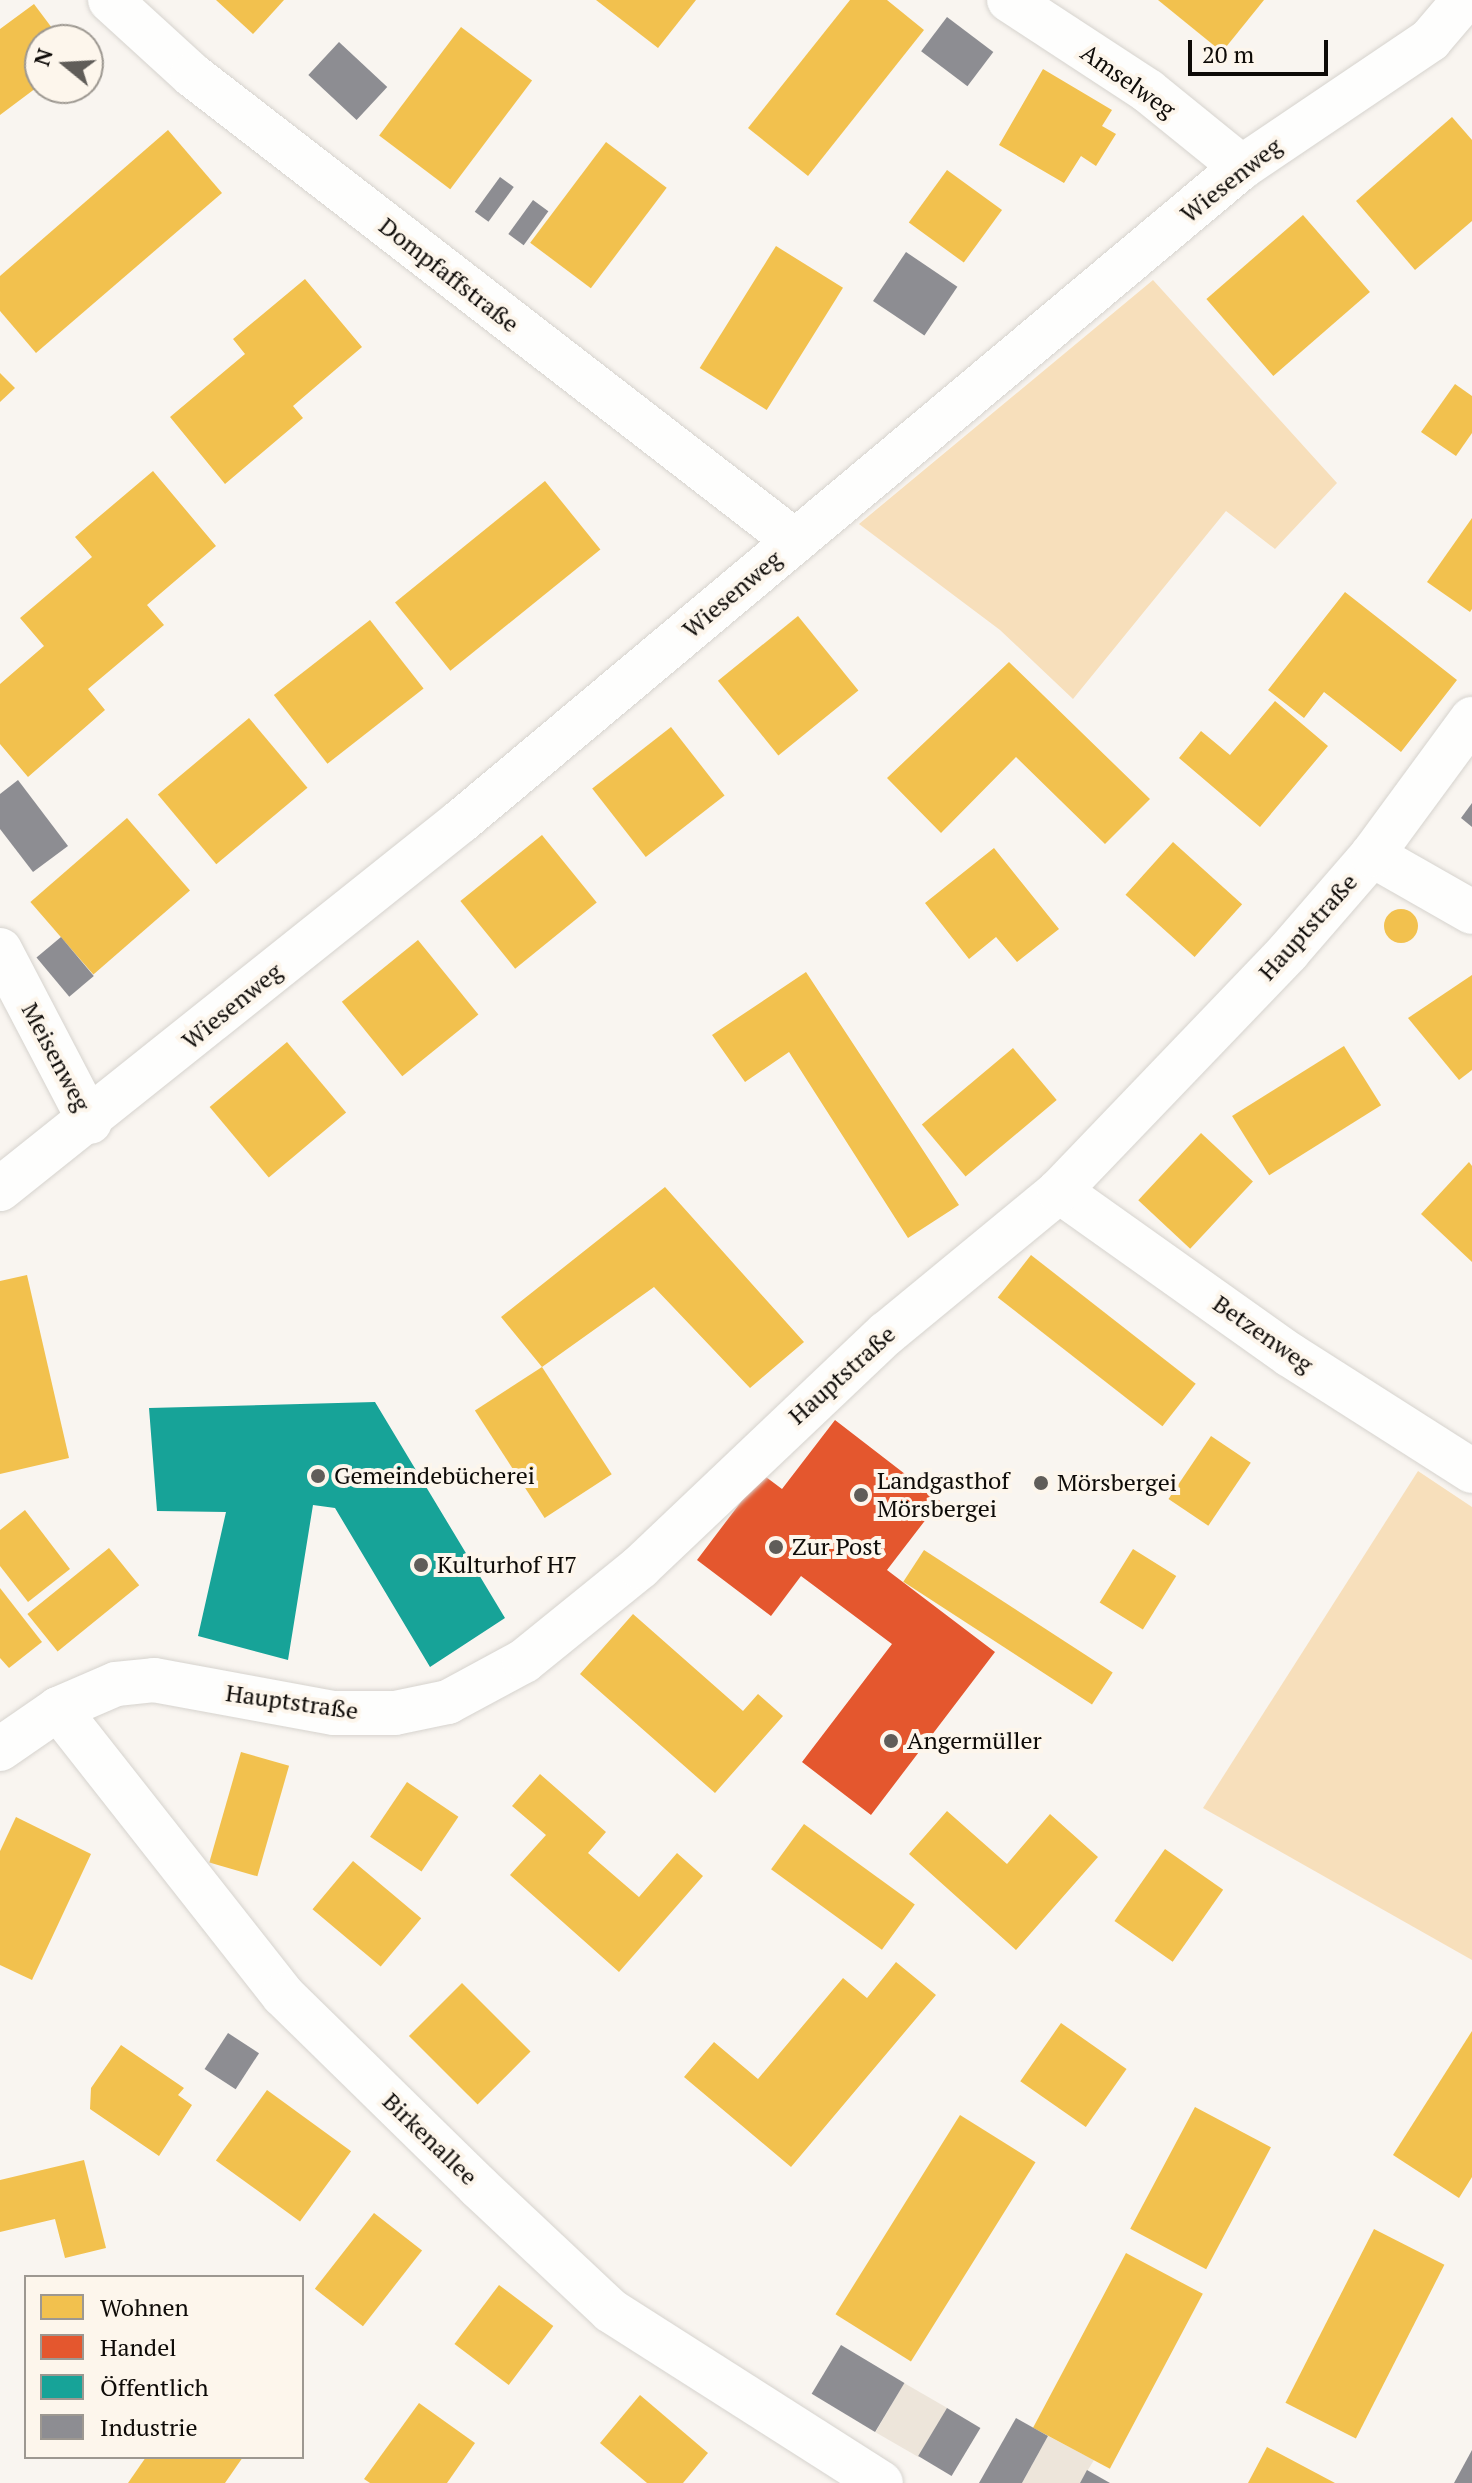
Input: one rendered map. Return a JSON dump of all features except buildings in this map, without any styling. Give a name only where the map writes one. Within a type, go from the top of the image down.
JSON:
[{"type":"street","name":"Dompfaffstraße","points":[[110,0],[192,75],[795,541]]},
{"type":"street","name":"Amselweg","points":[[1009,0],[1148,91],[1242,167]]},
{"type":"street","name":"Wiesenweg","points":[[0,1189],[90,1122],[795,541],[1242,167],[1430,40],[1464,0]]},
{"type":"street","name":"Hauptstraße","points":[[0,1749],[58,1709],[116,1684],[154,1680],[334,1713],[395,1713],[448,1702],[524,1661],[587,1613],[887,1333],[1059,1191],[1372,855],[1472,719]]},
{"type":"street","points":[[1372,855],[1472,912]]},
{"type":"street","name":"Meisenweg","points":[[0,950],[90,1122]]},
{"type":"street","name":"Betzenweg","points":[[1059,1191],[1290,1355],[1472,1471]]},
{"type":"street","name":"Birkenallee","points":[[58,1709],[283,1995],[479,2187],[611,2311],[881,2483]]},
{"type":"shaded area","points":[[1153,280],[1337,483],[1275,549],[1226,511],[1073,699],[1000,630],[859,524]]},
{"type":"shaded area","points":[[1418,1471],[1472,1507],[1472,1960],[1203,1808]]},
{"type":"shaded area","points":[[904,2383],[947,2408],[919,2457],[876,2432]]},
{"type":"shaded area","points":[[1048,2436],[1094,2460],[1080,2483],[1022,2483]]},
{"type":"place","name":"Gemeindebücherei","points":[[318,1476]]},
{"type":"place","name":"Mörsbergei","points":[[1041,1483]]},
{"type":"place","name":"Landgasthof Mörsbergei","points":[[861,1495]]},
{"type":"place","name":"Zur Post","points":[[776,1547]]},
{"type":"place","name":"Kulturhof H7","points":[[421,1565]]},
{"type":"place","name":"Angermüller","points":[[891,1741]]}]
